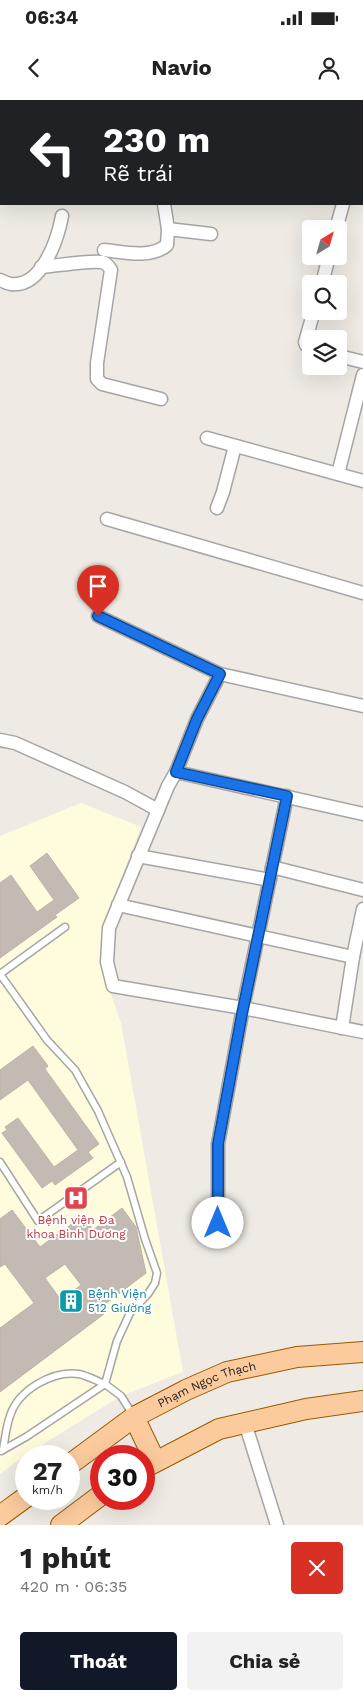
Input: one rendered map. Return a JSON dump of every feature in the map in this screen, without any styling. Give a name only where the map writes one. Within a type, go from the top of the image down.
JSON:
[{"type":"main road","name":"Phạm Ngọc Thạch","points":[[80,1457],[134,1417],[186,1390],[227,1372],[297,1357],[363,1352]]},
{"type":"main road","points":[[155,1462],[219,1429],[306,1409],[363,1401]]},
{"type":"main road","points":[[134,1417],[143,1445]]},
{"type":"main road","points":[[61,1525],[90,1503]]},
{"type":"main road","points":[[0,1516],[15,1505]]},
{"type":"street","points":[[104,250],[149,254],[162,249],[167,245],[168,229],[164,205]]},
{"type":"street","points":[[339,220],[343,205]]},
{"type":"street","points":[[0,280],[12,284],[28,281],[48,260],[62,216]]},
{"type":"street","points":[[168,229],[211,234]]},
{"type":"street","points":[[41,267],[102,262],[107,264],[111,270],[96,363],[97,379],[102,384],[161,399]]},
{"type":"street","points":[[347,358],[363,362]]},
{"type":"street","points":[[338,474],[363,375]]},
{"type":"street","points":[[207,438],[363,480]]},
{"type":"street","points":[[217,508],[235,446]]},
{"type":"street","points":[[107,519],[363,593]]},
{"type":"street","points":[[98,616],[220,674],[363,706]]},
{"type":"street","points":[[220,674],[197,719],[109,928],[107,962],[113,986],[243,1008],[363,1032]]},
{"type":"street","points":[[0,740],[15,743],[125,792],[158,810]]},
{"type":"street","points":[[176,772],[363,814]]},
{"type":"street","points":[[218,1223],[218,1144],[243,1008],[287,796]]},
{"type":"street","points":[[138,856],[271,874],[363,890]]},
{"type":"street","points":[[118,905],[353,957]]},
{"type":"street","points":[[342,1028],[353,957],[363,909]]},
{"type":"street","points":[[244,1423],[277,1525]]},
{"type":"lane","points":[[1,1451],[26,1437],[105,1384],[117,1341],[130,1313],[148,1294],[155,1283],[157,1273],[127,1177],[98,1111],[75,1070],[47,1040],[0,974],[65,927]]},
{"type":"lane","points":[[0,1162],[38,1221],[121,1162]]},
{"type":"lane","points":[[1,1451],[10,1414],[19,1400],[32,1388],[49,1378],[64,1374],[80,1374],[105,1384],[121,1396],[134,1417]]},
{"type":"shaded area","name":"Bệnh viện Đa khoa Bình Dương","points":[[81,803],[141,827],[102,928],[100,963],[121,1023],[183,1372],[121,1396],[42,1445],[15,1445],[15,1463],[0,1474],[0,836]]},
{"type":"building","points":[[47,853],[79,898],[55,915],[57,917],[0,958],[0,883],[11,875],[37,912],[54,900],[30,866]]},
{"type":"building","points":[[33,1046],[48,1066],[45,1069],[99,1144],[88,1152],[93,1158],[55,1185],[52,1181],[42,1188],[2,1133],[7,1130],[5,1127],[18,1118],[54,1167],[78,1150],[28,1080],[0,1100],[0,1070]]},
{"type":"building","name":"Bệnh Viện 512 Giường","points":[[122,1208],[136,1227],[146,1273],[100,1308],[104,1314],[0,1392],[0,1328],[34,1303],[5,1264],[0,1267],[0,1219],[12,1210],[40,1247],[83,1216],[93,1230]],"holes":[[[65,1264],[81,1285],[61,1300],[45,1278]]]},
{"type":"place","name":"Bệnh viện Đa khoa Bình Dương","points":[[76,1198]]},
{"type":"place","name":"Bệnh Viện 512 Giường","points":[[71,1301]]},
{"type":"route","points":[[98,616],[220,674],[197,719],[176,772],[287,796],[242,1014],[218,1144],[218,1223]]}]
